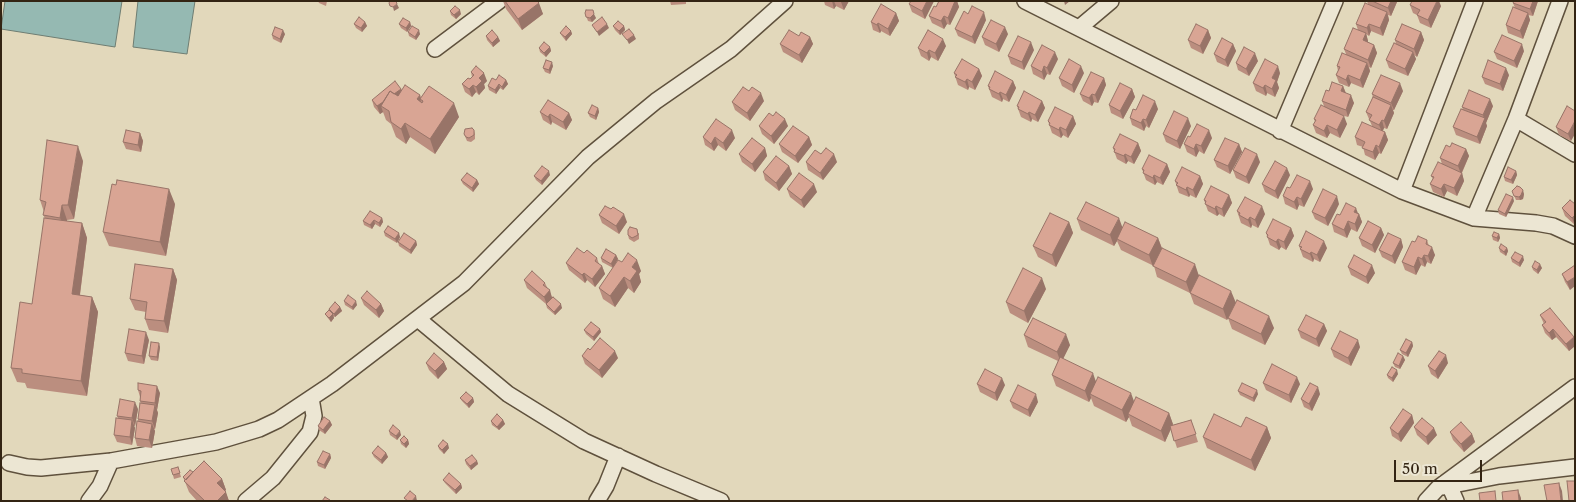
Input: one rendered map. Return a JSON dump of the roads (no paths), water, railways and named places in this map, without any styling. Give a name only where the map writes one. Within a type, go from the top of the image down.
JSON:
[{"type":"street","points":[[435,49],[499,1]]},
{"type":"street","points":[[9,463],[41,468],[111,461],[216,442],[245,434],[278,420],[311,398],[464,283],[588,157],[656,100],[731,49],[785,1]]},
{"type":"street","points":[[1026,1],[1280,131],[1402,190],[1474,218],[1536,222],[1553,226],[1575,236]]},
{"type":"street","points":[[1079,28],[1111,1]]},
{"type":"street","points":[[1280,131],[1335,1]]},
{"type":"street","points":[[1402,190],[1475,1]]},
{"type":"street","points":[[1474,218],[1516,119],[1560,1]]},
{"type":"street","points":[[1516,119],[1575,154]]},
{"type":"street","points":[[418,319],[508,394],[584,440],[656,474],[721,501]]},
{"type":"street","points":[[1426,501],[1575,387]]},
{"type":"street","points":[[246,501],[273,478],[310,432],[314,416],[311,398]]},
{"type":"street","points":[[597,501],[612,474],[618,456]]},
{"type":"street","points":[[89,501],[100,486],[111,461]]},
{"type":"street","points":[[1444,487],[1499,476],[1575,466]]},
{"type":"street","points":[[1444,487],[1456,501]]},
{"type":"water","points":[[5,1],[122,1],[115,47],[1,29]]},
{"type":"water","points":[[138,1],[195,1],[187,54],[133,47]]}]
